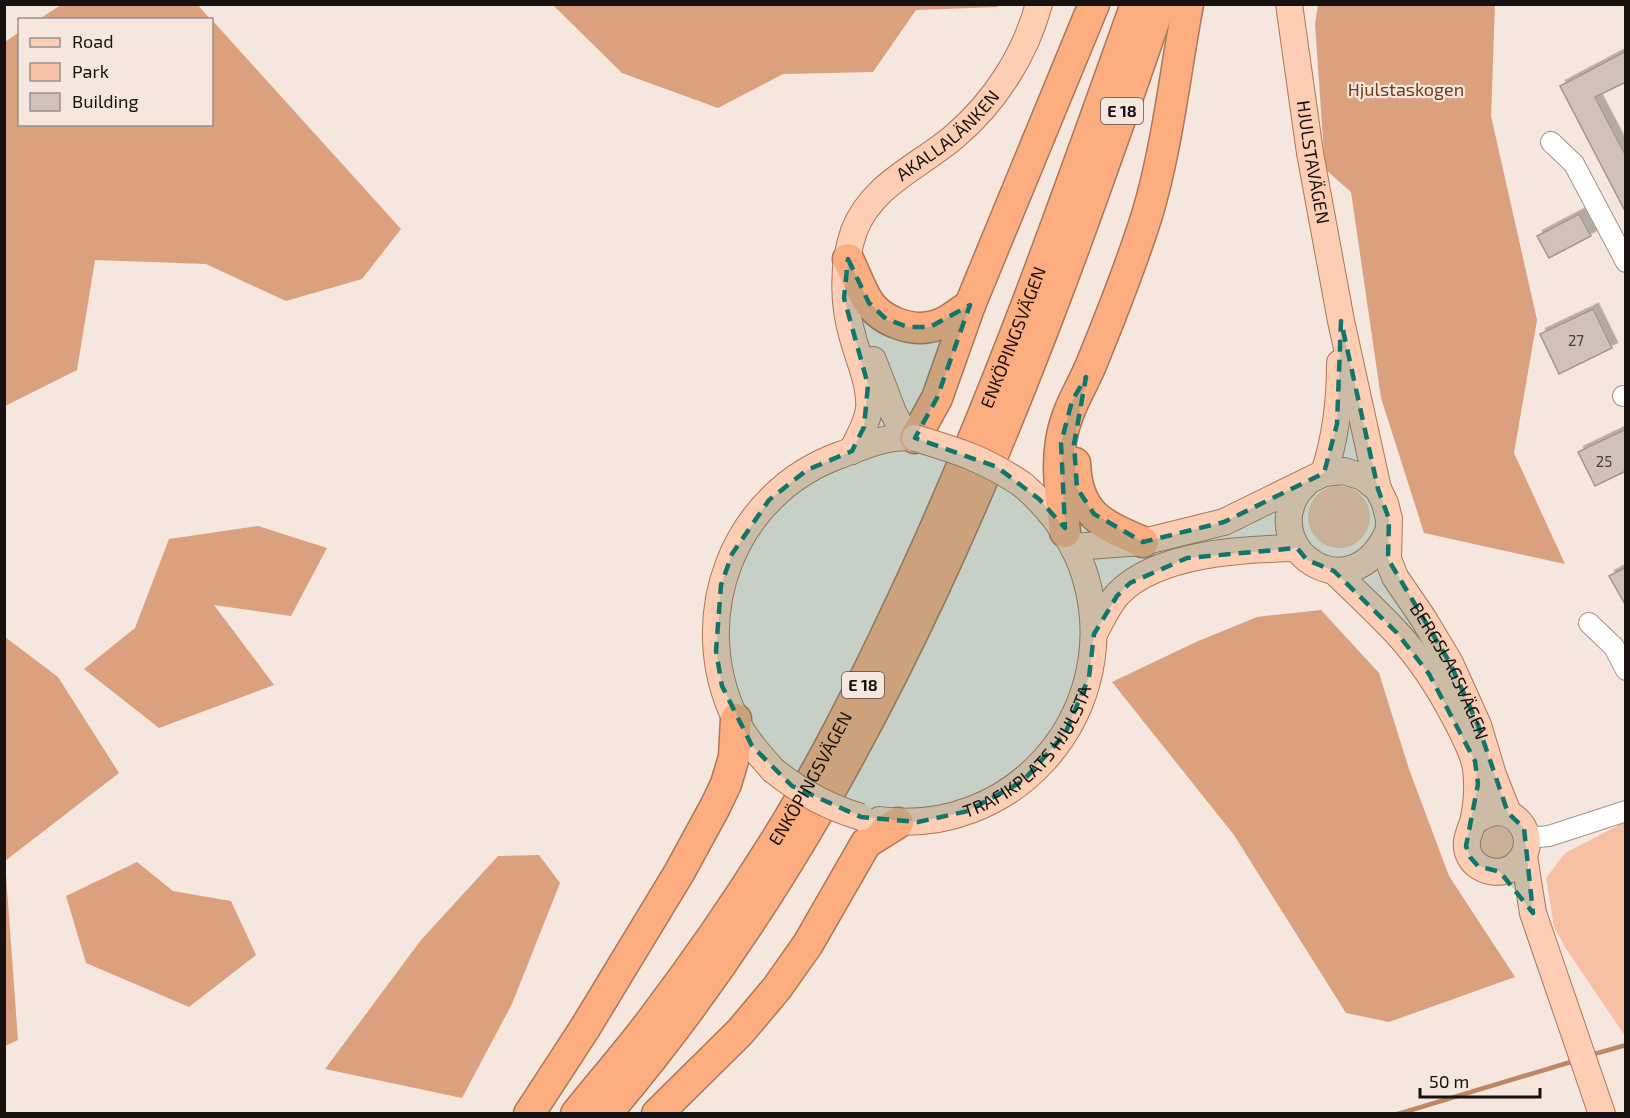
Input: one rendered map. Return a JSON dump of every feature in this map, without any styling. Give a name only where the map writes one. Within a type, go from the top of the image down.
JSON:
[{"type":"highway","points":[[910,438],[937,398],[969,305],[1094,4]]},
{"type":"highway","name":"E 18","points":[[1074,214],[1136,4]]},
{"type":"highway","name":"E 18","points":[[1074,214],[1161,4]]},
{"type":"highway","points":[[1069,539],[1059,475],[1061,443],[1072,401],[1086,377],[1129,267],[1147,213],[1164,139],[1188,4]]},
{"type":"highway","name":"ENKÖPINGSVÄGEN","points":[[576,1113],[654,1018],[714,934],[770,849],[814,775],[861,688],[938,525],[991,395],[1074,214]]},
{"type":"highway","name":"ENKÖPINGSVÄGEN","points":[[606,1113],[698,997],[753,919],[831,792],[894,675],[981,486],[1027,371],[1074,214]]},
{"type":"highway","points":[[848,259],[869,303],[886,319],[908,327],[930,327],[949,320],[969,305]]},
{"type":"highway","points":[[1086,377],[1074,444],[1079,494],[1094,514],[1111,528],[1143,542]]},
{"type":"highway","points":[[529,1113],[585,1028],[673,883],[715,807],[726,784],[734,757],[736,720]]},
{"type":"highway","points":[[657,1113],[740,1032],[777,988],[808,944],[866,843],[898,822]]},
{"type":"main road","name":"AKALLALÄNKEN","points":[[852,451],[864,427],[869,409],[868,385],[852,336],[844,298],[848,259],[854,232],[866,208],[889,182],[954,137],[994,94],[1011,71],[1024,46],[1039,4]]},
{"type":"main road","name":"HJULSTAVÄGEN","points":[[1289,4],[1308,142],[1341,321],[1378,489]]},
{"type":"main road","name":"AKALLALÄNKEN","points":[[848,259],[854,300],[865,338],[893,412],[910,438]]},
{"type":"main road","name":"HJULSTAVÄGEN","points":[[1317,477],[1331,453],[1337,424],[1341,321]]},
{"type":"main road","name":"TRAFIKPLATS HJULSTA","points":[[910,438],[968,454],[997,467],[1023,484],[1039,499],[1069,539],[1089,589],[1094,634],[1089,677],[1080,705],[1065,734],[1046,759],[1023,781],[997,798],[968,811],[938,820],[898,822],[861,818],[837,810],[792,786],[773,770],[752,746],[736,720],[722,686],[716,651],[715,618],[721,585],[732,554],[748,525],[769,500],[807,470],[869,445],[910,438]]},
{"type":"main road","points":[[1069,539],[1143,542],[1224,522],[1317,477],[1344,471],[1363,477],[1378,489]]},
{"type":"main road","points":[[1094,634],[1117,596],[1131,583],[1157,569],[1187,558],[1258,549],[1297,548],[1290,531],[1289,512],[1296,494],[1317,477]]},
{"type":"main road","name":"BERGSLAGSVÄGEN","points":[[1378,489],[1389,519],[1388,559],[1395,577],[1450,663],[1478,724],[1493,775],[1508,813],[1524,828],[1533,913],[1602,1113]]},
{"type":"main road","points":[[1334,571],[1352,569],[1367,562],[1380,550],[1387,534]]},
{"type":"main road","name":"BERGSLAGSVÄGEN","points":[[1297,548],[1307,560],[1334,571],[1397,633],[1429,674],[1445,700],[1475,761],[1478,784],[1473,823],[1467,834],[1466,846],[1470,857],[1478,866],[1488,871],[1500,872],[1533,913]]},
{"type":"main road","points":[[1473,823],[1483,815],[1495,811],[1508,813]]},
{"type":"main road","points":[[1500,872],[1518,864],[1525,847]]},
{"type":"street","points":[[1551,142],[1574,164],[1626,262]]},
{"type":"street","points":[[1589,623],[1614,647],[1626,670]]},
{"type":"street","points":[[1525,847],[1549,836],[1626,811]]},
{"type":"highlighted area","points":[[848,259],[869,303],[886,319],[908,327],[930,327],[970,305],[937,398],[915,438],[997,467],[1039,499],[1065,528],[1061,443],[1072,401],[1086,377],[1074,444],[1077,488],[1094,514],[1143,542],[1224,522],[1324,473],[1337,424],[1341,321],[1378,489],[1389,519],[1388,559],[1450,663],[1478,725],[1508,813],[1524,828],[1533,913],[1500,872],[1478,866],[1470,857],[1466,846],[1478,784],[1475,761],[1429,674],[1397,633],[1334,571],[1307,560],[1297,548],[1187,558],[1130,583],[1117,596],[1094,634],[1089,677],[1065,734],[1023,781],[968,811],[918,822],[861,817],[792,786],[752,746],[722,686],[716,651],[721,585],[732,554],[769,500],[807,470],[852,451],[864,427],[868,385],[844,298]]},
{"type":"green space","points":[[997,4],[998,7],[916,10],[873,72],[783,74],[718,108],[622,73],[553,5]]},
{"type":"green space","points":[[61,5],[198,5],[209,18],[41,18]]},
{"type":"green space","name":"Hjulstaskogen","points":[[1318,5],[1495,5],[1491,116],[1537,320],[1514,453],[1565,564],[1424,533],[1381,398],[1351,192],[1325,169],[1315,24]]},
{"type":"green space","points":[[213,21],[401,229],[362,279],[286,301],[206,264],[95,260],[77,370],[5,406],[5,42],[18,33],[18,126],[213,126]]},
{"type":"green space","points":[[1339,486],[1361,495],[1370,517],[1361,539],[1339,548],[1317,539],[1308,517],[1317,495]]},
{"type":"green space","points":[[258,526],[327,548],[291,616],[214,605],[274,685],[159,728],[84,669],[135,628],[169,539]]},
{"type":"green space","points":[[1321,610],[1379,673],[1409,769],[1449,876],[1515,977],[1389,1022],[1346,1013],[1234,835],[1112,682],[1196,642],[1257,617]]},
{"type":"green space","points":[[5,637],[58,677],[119,773],[5,861]]},
{"type":"green space","points":[[1625,822],[1625,1036],[1554,927],[1546,878],[1565,853]]},
{"type":"green space","points":[[1496,826],[1508,831],[1513,843],[1508,855],[1496,860],[1484,855],[1479,843],[1484,831]]},
{"type":"green space","points":[[539,855],[560,883],[512,1004],[462,1098],[325,1069],[421,940],[498,856]]},
{"type":"green space","points":[[5,861],[18,1040],[5,1046]]},
{"type":"green space","points":[[137,862],[173,891],[231,901],[256,955],[189,1007],[86,963],[66,896]]},
{"type":"building","points":[[1626,51],[1626,82],[1595,97],[1626,156],[1626,213],[1560,86]]},
{"type":"building","points":[[1579,214],[1591,236],[1549,258],[1537,236]]},
{"type":"building","points":[[1593,309],[1612,348],[1559,374],[1540,334]]},
{"type":"building","points":[[1626,429],[1626,471],[1595,486],[1578,452]]},
{"type":"building","points":[[1626,567],[1626,606],[1609,576]]},
{"type":"waterway","points":[[1591,1055],[1626,1045]]},
{"type":"waterway","points":[[1398,1114],[1574,1061]]}]
